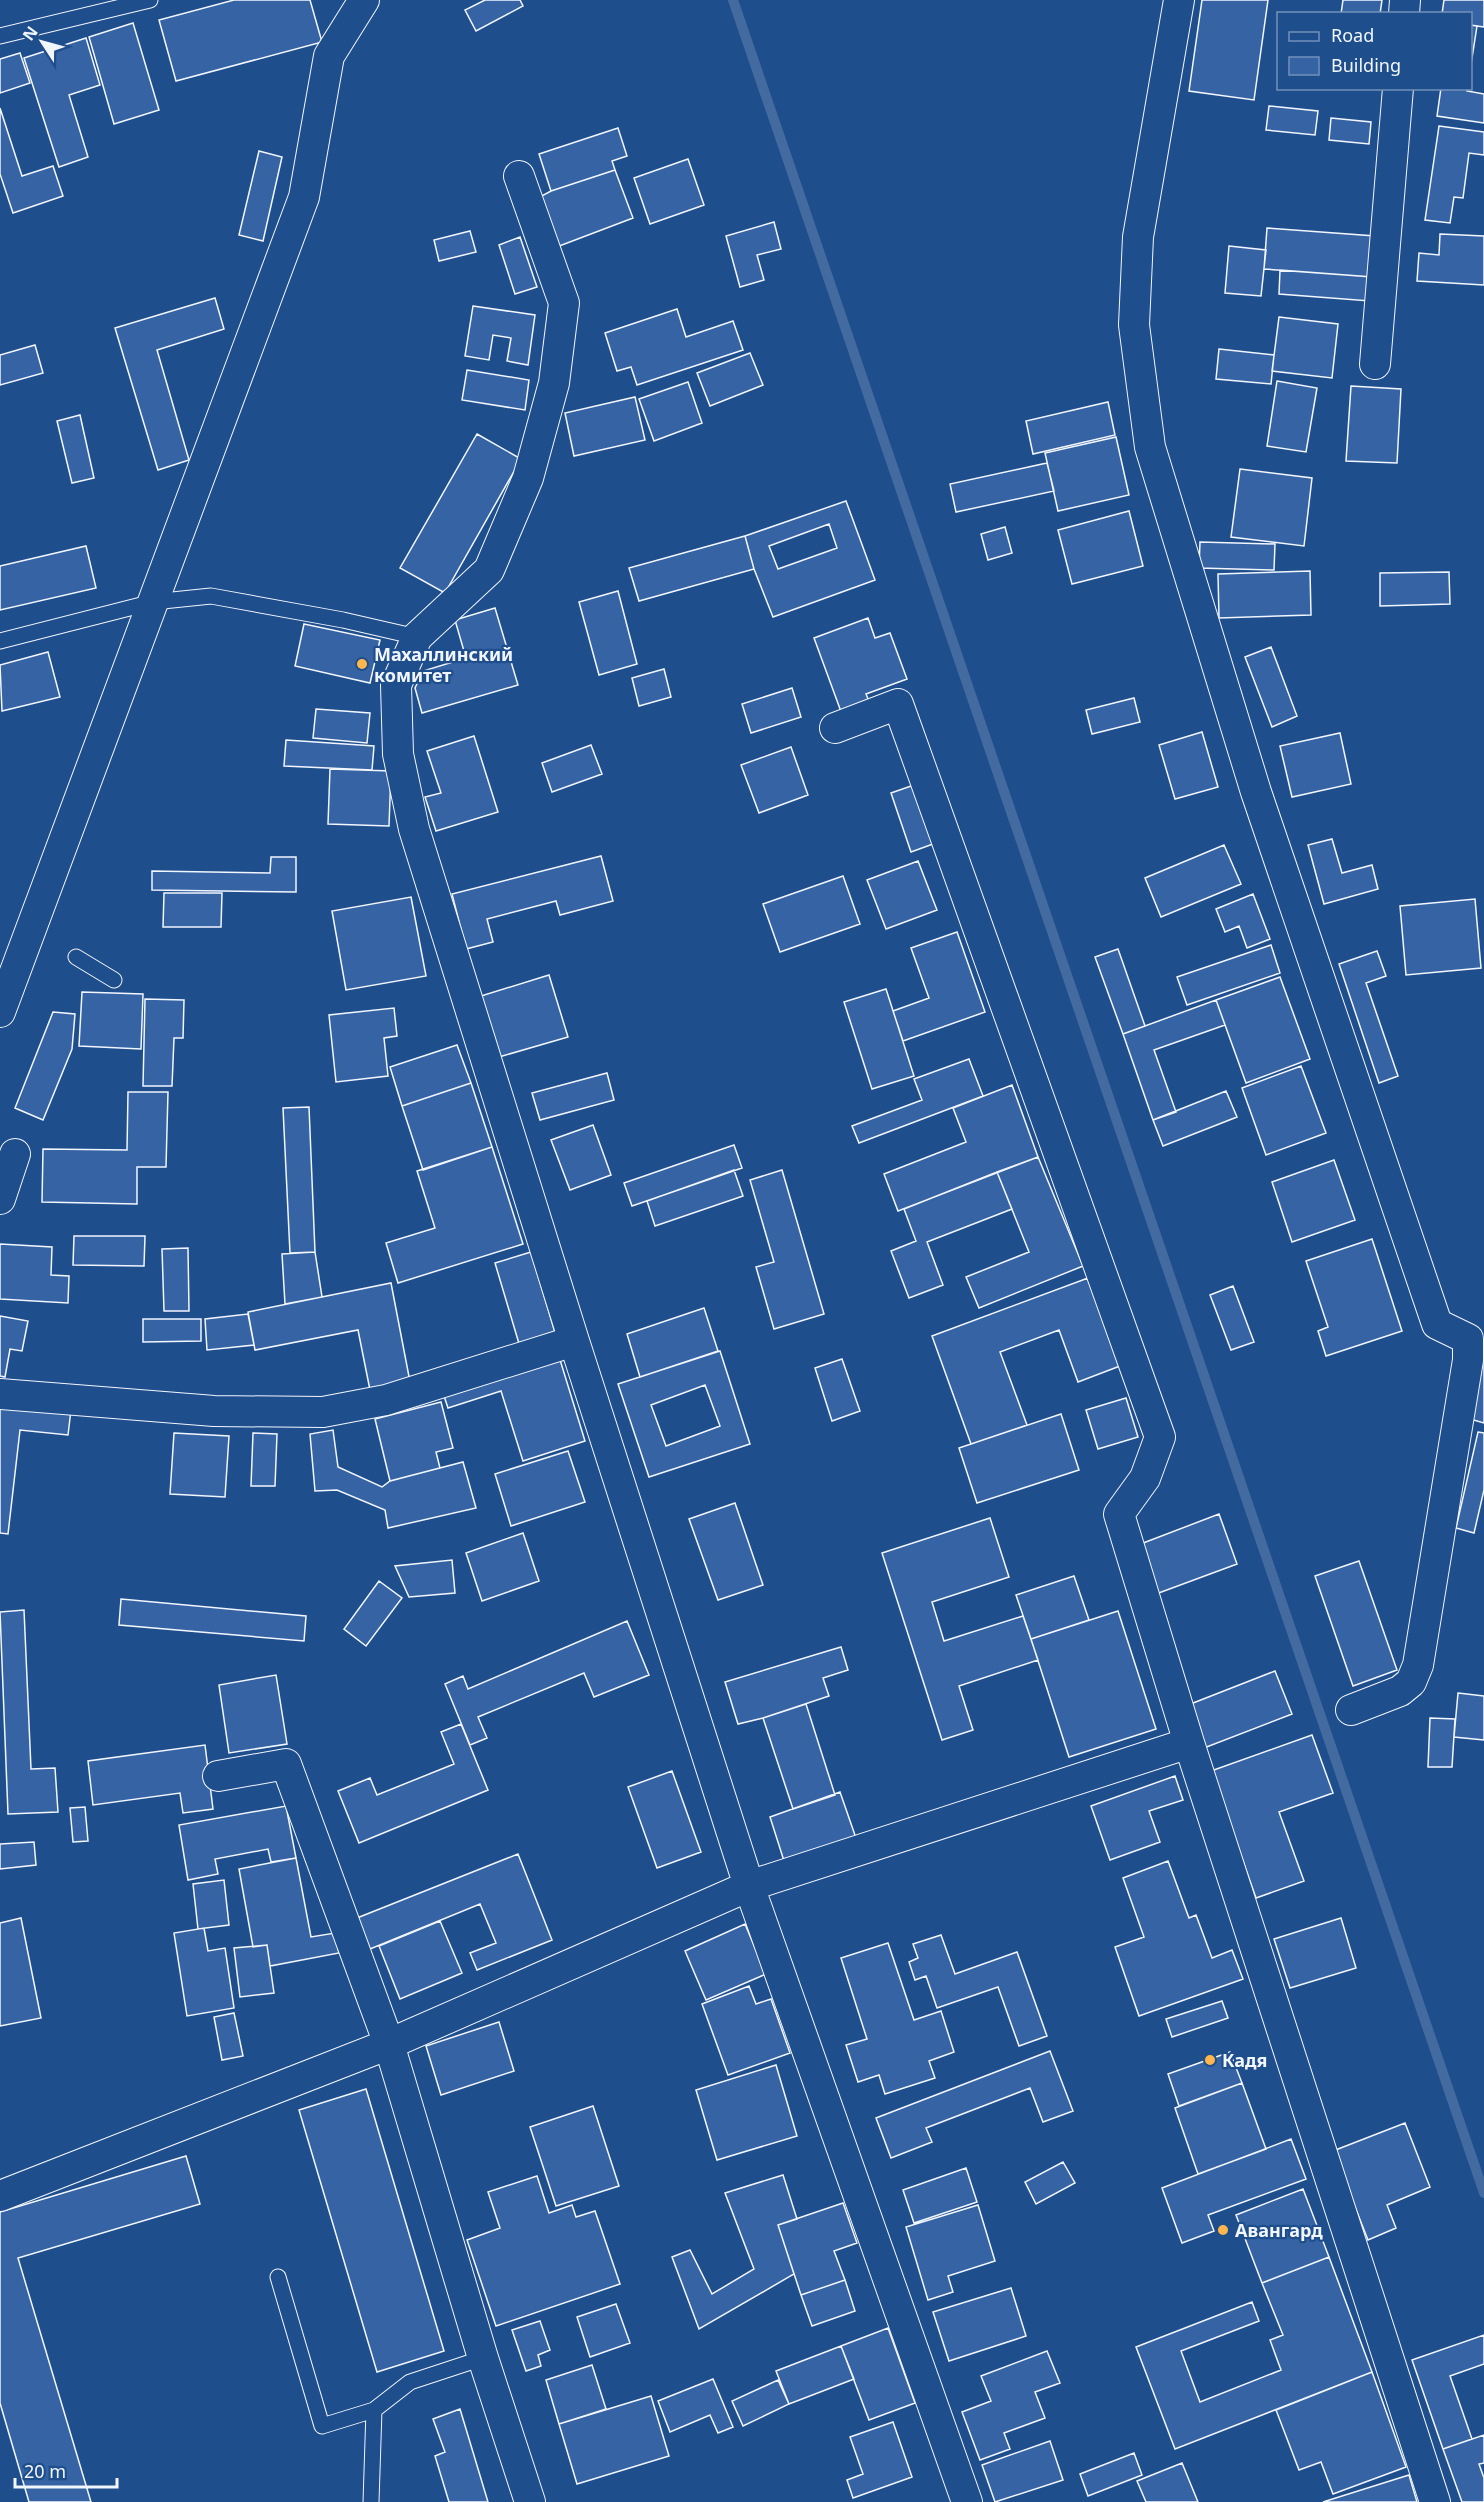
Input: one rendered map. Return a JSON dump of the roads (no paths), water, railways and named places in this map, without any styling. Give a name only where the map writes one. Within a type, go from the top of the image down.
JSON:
[{"type":"street","points":[[0,1012],[32,943],[153,602],[304,197],[328,56],[364,0]]},
{"type":"street","points":[[1179,0],[1138,237],[1134,325],[1150,447],[1256,792],[1437,1324],[1468,1338],[1468,1360],[1418,1665],[1411,1682],[1400,1691],[1351,1710]]},
{"type":"street","points":[[1375,364],[1398,90]]},
{"type":"street","points":[[519,176],[564,303],[554,383],[528,478],[489,570],[417,637],[396,685],[398,754],[414,829],[574,1341],[750,1886],[967,2502]]},
{"type":"street","points":[[836,728],[898,704],[1160,1437],[1144,1478],[1119,1514],[1189,1743],[1435,2502]]},
{"type":"street","points":[[0,1199],[15,1154]]},
{"type":"street","points":[[0,1394],[213,1411],[323,1412],[386,1400],[574,1341]]},
{"type":"street","points":[[0,2196],[389,2044],[750,1886],[1189,1743]]},
{"type":"street","points":[[218,1776],[286,1764],[389,2044],[483,2358],[530,2502]]},
{"type":"lane","points":[[0,36],[150,0]]},
{"type":"lane","points":[[0,641],[153,602],[211,596],[343,620],[417,637]]},
{"type":"lane","points":[[76,957],[114,980]]},
{"type":"lane","points":[[278,2277],[322,2426],[374,2410],[410,2382],[483,2358]]},
{"type":"lane","points":[[371,2502],[374,2410]]},
{"type":"waterway","points":[[733,0],[1484,2193]]},
{"type":"place","name":"Махаллинский комитет","points":[[362,664]]},
{"type":"place","name":"Кадя","points":[[1210,2060]]},
{"type":"place","name":"Авангард","points":[[1223,2230]]}]
